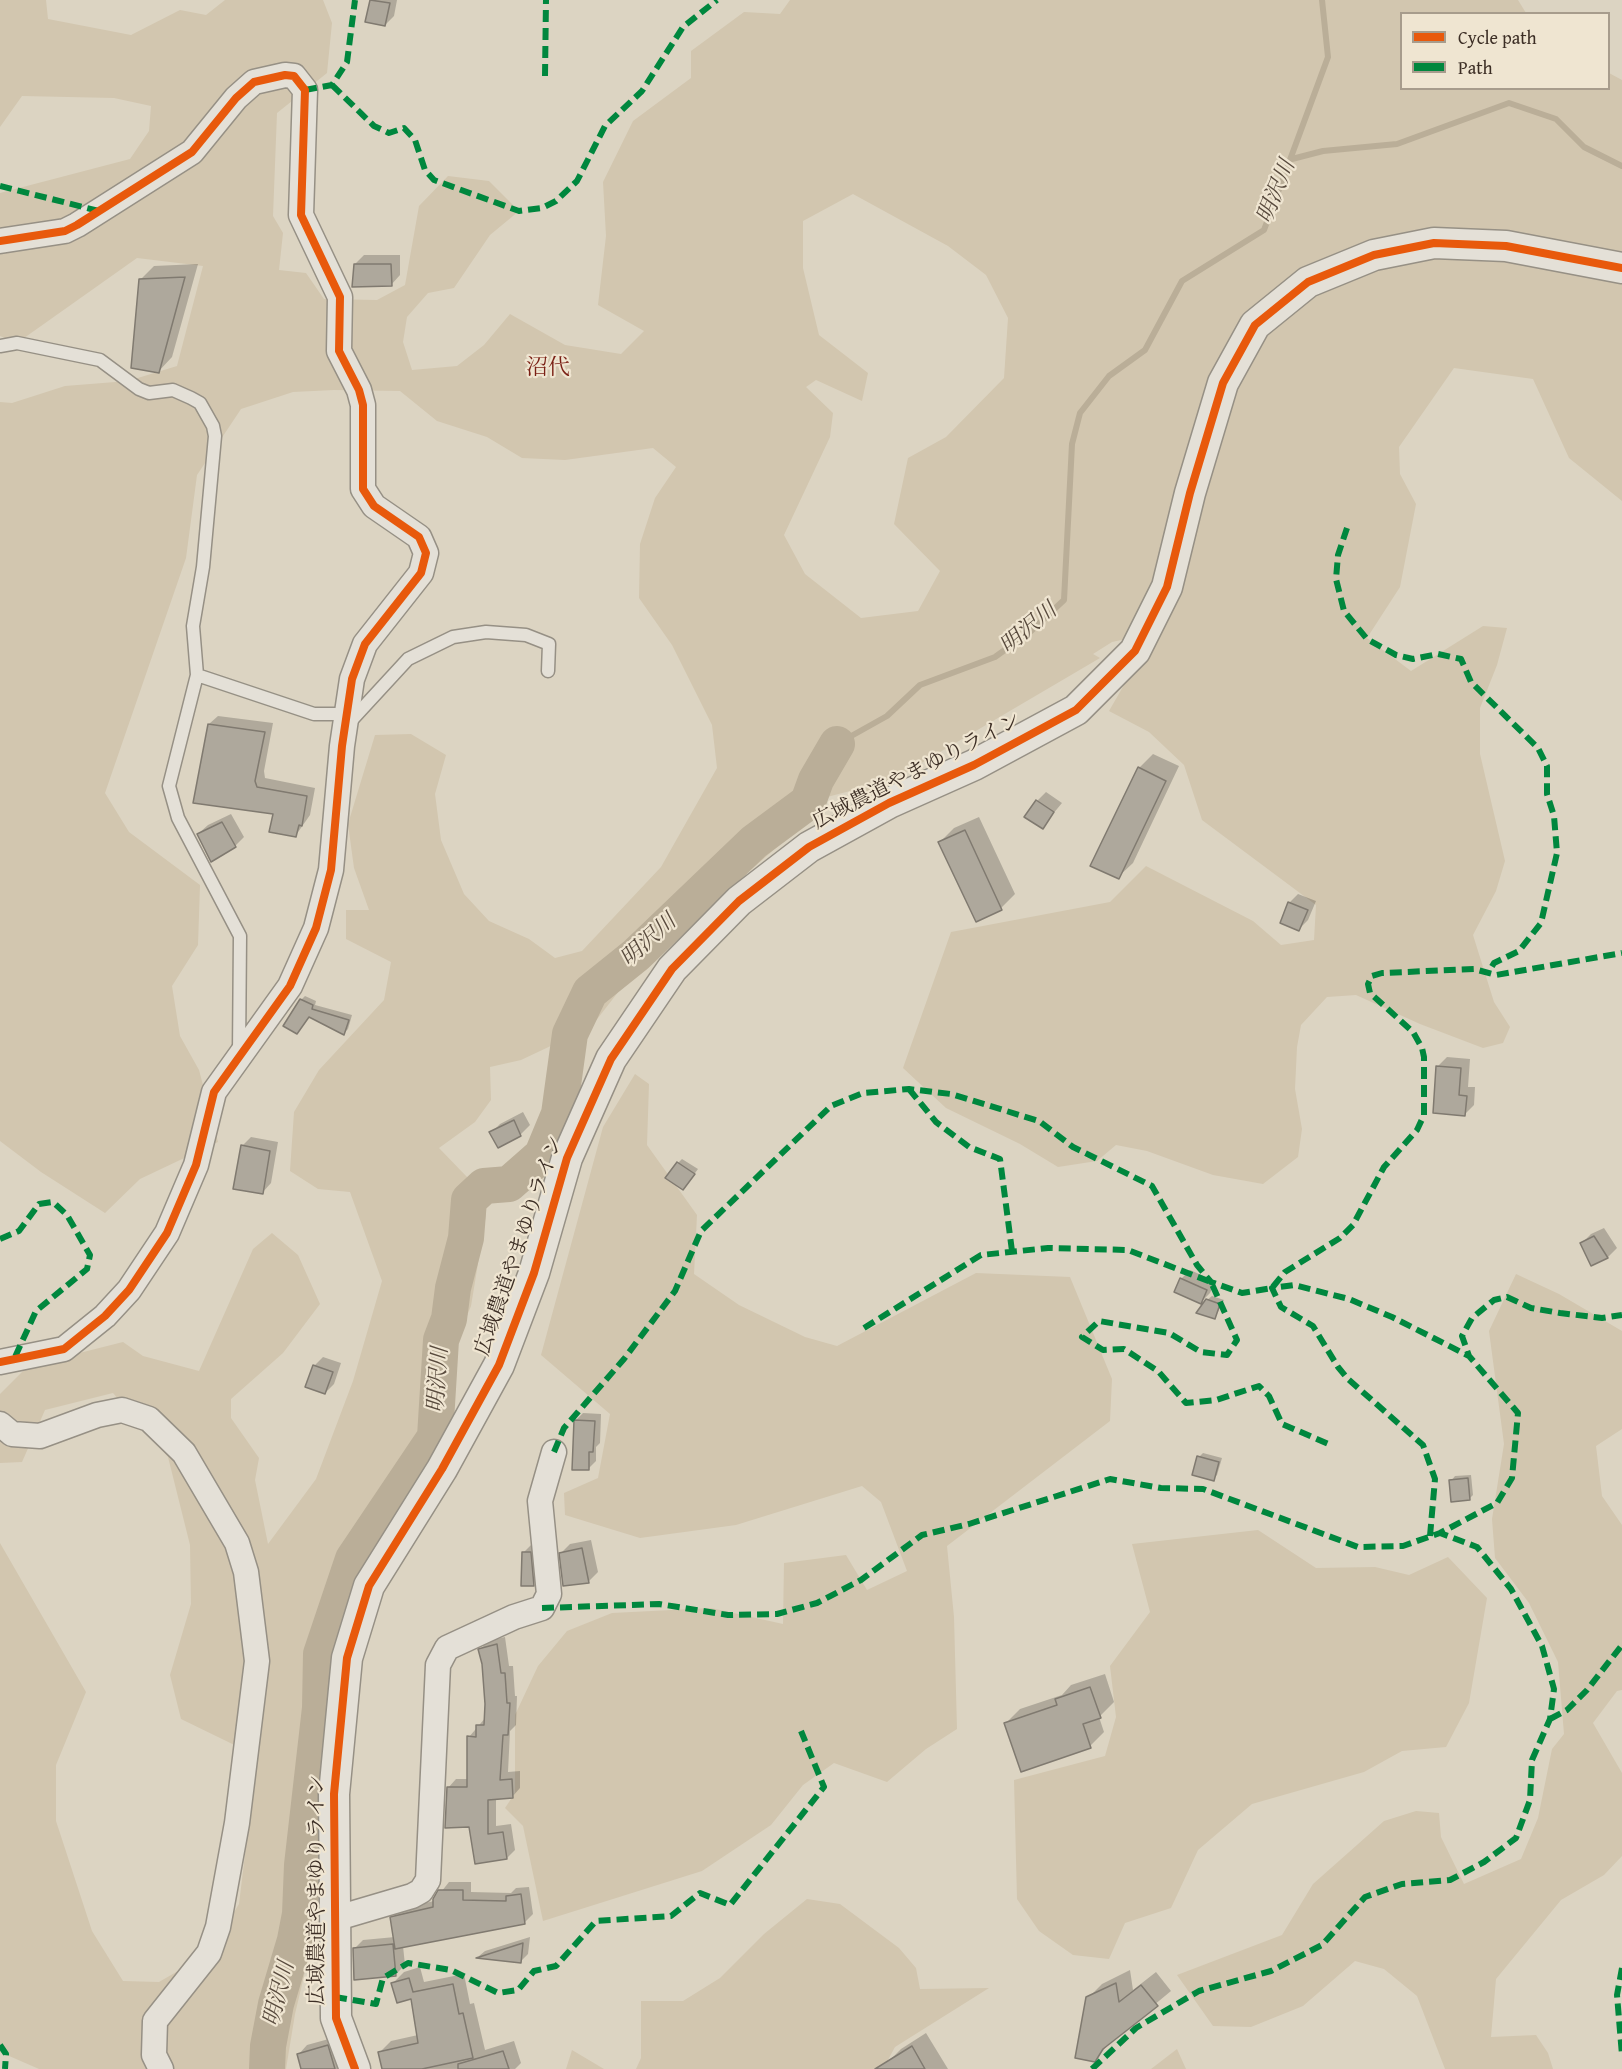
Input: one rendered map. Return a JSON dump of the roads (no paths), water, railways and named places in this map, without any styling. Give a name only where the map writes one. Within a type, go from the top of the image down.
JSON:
[{"type":"street","points":[[0,241],[65,231],[77,225],[192,152],[236,98],[254,82],[285,75],[300,80],[306,90],[301,215],[340,297],[339,351],[359,390],[363,405],[363,489],[374,507],[419,537],[426,553],[421,573],[365,644],[352,680],[345,721],[331,870],[319,919],[290,986],[214,1092],[196,1166],[167,1233],[129,1290],[105,1316],[64,1349],[0,1362]]},
{"type":"street","name":"広域農道やまゆりライン","points":[[355,2069],[336,2018],[334,1918],[334,1794],[347,1658],[369,1586],[442,1469],[499,1365],[534,1273],[567,1158],[611,1059],[672,969],[739,901],[809,847],[889,803],[974,765],[1076,710],[1135,651],[1167,586],[1190,493],[1223,383],[1255,325],[1308,282],[1374,255],[1434,243],[1506,246],[1622,268]]},
{"type":"street","points":[[0,1424],[12,1434],[40,1436],[97,1414],[122,1410],[149,1419],[184,1453],[237,1543],[246,1572],[257,1661],[237,1823],[218,1927],[209,1953],[155,2022],[154,2055],[161,2069]]},
{"type":"street","points":[[334,1918],[412,1896],[421,1891],[428,1880],[438,1665],[447,1648],[514,1617],[542,1608],[549,1594],[540,1501],[554,1452]]},
{"type":"lane","points":[[0,346],[17,343],[100,360],[139,389],[149,393],[172,390],[182,393],[200,403],[209,415],[215,436],[203,567],[194,626],[196,675],[169,786],[178,818],[240,936],[239,1057]]},
{"type":"lane","points":[[196,675],[314,714],[345,721],[408,659],[453,637],[486,632],[526,635],[549,644],[548,671]]},
{"type":"waterway","name":"明沢川","points":[[837,744],[887,716],[920,685],[995,657],[1031,631],[1064,600],[1072,444],[1080,413],[1109,376],[1145,350],[1182,281],[1264,230],[1328,57],[1322,0]]},
{"type":"waterway","points":[[1292,159],[1323,151],[1397,144],[1509,103],[1556,119],[1584,147],[1622,166]]},
{"type":"waterway","name":"明沢川","points":[[267,2069],[268,2046],[276,2004],[295,1940],[300,1914],[302,1865],[320,1708],[321,1654],[353,1559],[435,1437],[441,1340],[449,1319],[453,1288],[466,1238],[469,1200],[484,1186],[509,1184],[542,1155],[559,1114],[570,1034],[590,992],[636,955],[754,842],[808,802],[816,780],[837,744]]},
{"type":"district","name":"沼代","points":[[548,368]]}]
